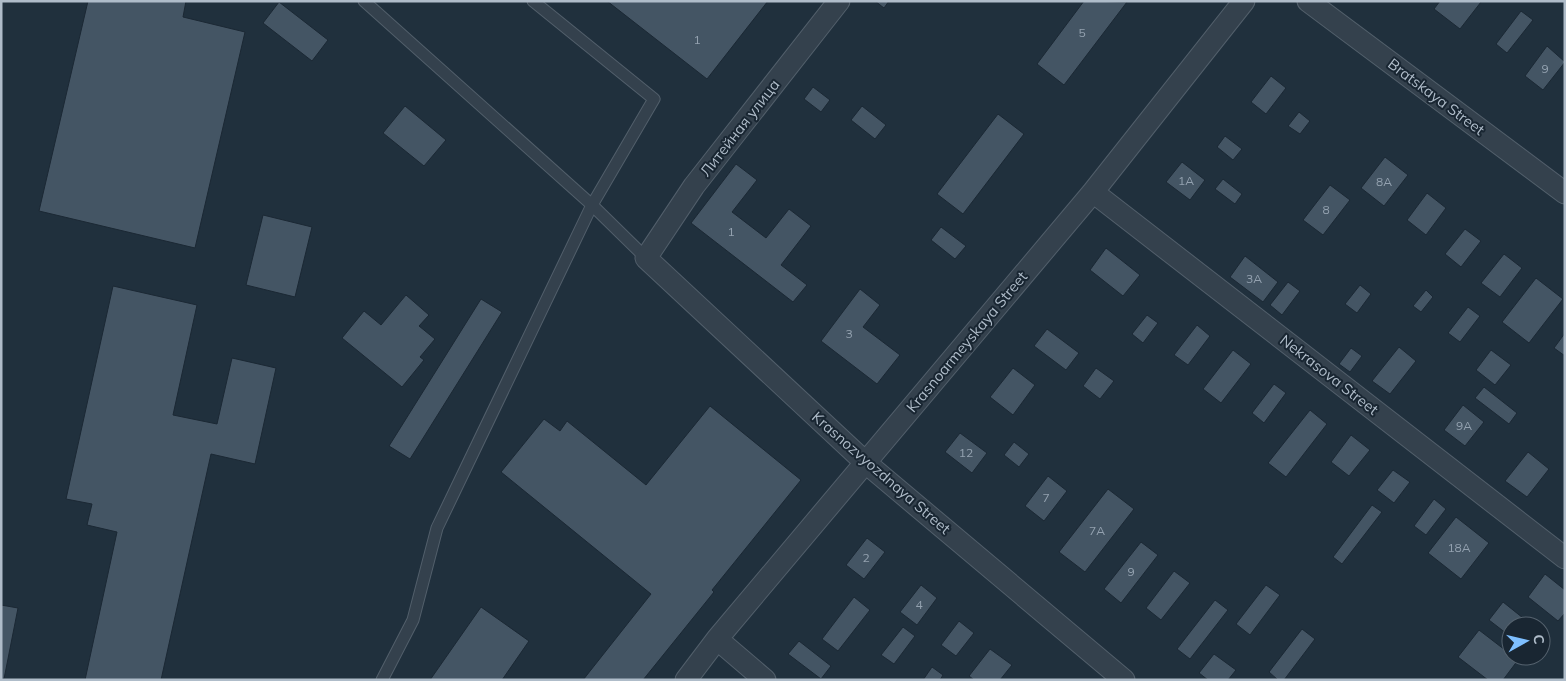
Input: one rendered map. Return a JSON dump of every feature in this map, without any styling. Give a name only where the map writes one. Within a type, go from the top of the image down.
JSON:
[{"type":"street","name":"Литейная улица","points":[[646,258],[694,186],[839,1]]},
{"type":"street","name":"Krasnoarmeyskaya Street","points":[[686,680],[717,639],[1094,192],[1244,1]]},
{"type":"street","name":"Bratskaya Street","points":[[1308,1],[1565,193]]},
{"type":"street","name":"Nekrasova Street","points":[[1094,192],[1565,558]]},
{"type":"street","name":"Krasnozvyozdnaya Street","points":[[646,258],[866,463],[1124,680]]},
{"type":"street","points":[[717,639],[765,680]]},
{"type":"lane","points":[[364,1],[592,205],[646,258]]},
{"type":"lane","points":[[382,680],[413,620],[437,528],[592,205],[654,99],[533,1]]},
{"type":"building","points":[[88,1],[186,1],[183,17],[245,32],[195,248],[39,211]]},
{"type":"building","points":[[607,1],[768,1],[707,79]]},
{"type":"building","points":[[875,1],[889,1],[884,8]]},
{"type":"building","points":[[1084,1],[1127,2],[1064,85],[1037,64]]},
{"type":"building","points":[[1440,1],[1481,2],[1460,29],[1434,9]]},
{"type":"building","points":[[279,2],[328,40],[312,61],[263,23]]},
{"type":"building","points":[[1521,11],[1533,20],[1507,53],[1496,44]]},
{"type":"building","points":[[1547,46],[1565,62],[1543,90],[1525,76]]},
{"type":"building","points":[[1271,76],[1286,88],[1266,114],[1251,102]]},
{"type":"building","points":[[813,87],[830,100],[821,112],[804,99]]},
{"type":"building","points":[[405,106],[446,140],[424,166],[383,133]]},
{"type":"building","points":[[862,106],[886,125],[875,139],[851,120]]},
{"type":"building","points":[[1299,112],[1310,121],[1300,134],[1288,126]]},
{"type":"building","points":[[998,114],[1024,134],[963,214],[937,194]]},
{"type":"building","points":[[1225,136],[1242,149],[1233,160],[1217,147]]},
{"type":"building","points":[[1385,157],[1408,175],[1384,206],[1361,188]]},
{"type":"building","points":[[1182,162],[1205,180],[1190,200],[1166,182]]},
{"type":"building","points":[[736,164],[757,180],[732,212],[766,238],[789,209],[811,226],[781,265],[807,285],[793,302],[691,223]]},
{"type":"building","points":[[1223,179],[1242,194],[1235,204],[1215,189]]},
{"type":"building","points":[[1330,185],[1350,200],[1323,235],[1303,220]]},
{"type":"building","points":[[1427,193],[1446,208],[1426,235],[1407,220]]},
{"type":"building","points":[[263,215],[312,227],[295,297],[246,285]]},
{"type":"building","points":[[941,227],[966,246],[955,259],[931,240]]},
{"type":"building","points":[[1465,229],[1481,241],[1461,267],[1445,254]]},
{"type":"building","points":[[1106,248],[1140,275],[1123,296],[1090,270]]},
{"type":"building","points":[[1504,254],[1522,268],[1500,297],[1481,283]]},
{"type":"building","points":[[1245,256],[1278,282],[1263,302],[1230,277]]},
{"type":"building","points":[[1536,278],[1563,299],[1529,343],[1502,322]]},
{"type":"building","points":[[1288,282],[1300,291],[1282,315],[1270,305]]},
{"type":"building","points":[[1360,285],[1371,294],[1357,313],[1345,304]]},
{"type":"building","points":[[113,286],[197,305],[173,415],[217,424],[232,358],[276,368],[255,464],[211,454],[161,680],[85,680],[117,532],[87,525],[92,504],[66,499]]},
{"type":"building","points":[[860,289],[880,305],[863,327],[900,355],[877,384],[821,341]]},
{"type":"building","points":[[1426,290],[1433,297],[1421,312],[1413,306]]},
{"type":"building","points":[[406,295],[429,315],[419,326],[435,339],[420,357],[424,360],[402,387],[342,338],[364,311],[381,325]]},
{"type":"building","points":[[481,299],[502,312],[410,459],[389,446]]},
{"type":"building","points":[[1468,307],[1480,316],[1460,342],[1448,333]]},
{"type":"building","points":[[1147,315],[1158,323],[1143,343],[1132,334]]},
{"type":"building","points":[[1197,325],[1210,336],[1188,365],[1174,355]]},
{"type":"building","points":[[1047,329],[1079,353],[1066,370],[1034,346]]},
{"type":"building","points":[[1565,333],[1565,356],[1554,348]]},
{"type":"building","points":[[1399,347],[1416,361],[1390,394],[1372,381]]},
{"type":"building","points":[[1351,348],[1362,356],[1350,372],[1339,364]]},
{"type":"building","points":[[1233,350],[1251,364],[1221,403],[1203,389]]},
{"type":"building","points":[[1491,350],[1511,365],[1495,385],[1476,370]]},
{"type":"building","points":[[1013,368],[1035,385],[1013,415],[990,397]]},
{"type":"building","points":[[1096,368],[1114,381],[1100,399],[1083,386]]},
{"type":"building","points":[[1274,384],[1286,393],[1264,423],[1252,413]]},
{"type":"building","points":[[1484,387],[1517,413],[1509,424],[1475,398]]},
{"type":"building","points":[[1463,405],[1484,422],[1465,446],[1444,430]]},
{"type":"building","points":[[710,406],[801,480],[712,590],[714,592],[643,680],[583,680],[651,594],[501,472],[544,419],[560,431],[567,421],[646,485]]},
{"type":"building","points":[[1310,410],[1327,424],[1286,477],[1268,463]]},
{"type":"building","points":[[960,433],[987,453],[972,473],[945,452]]},
{"type":"building","points":[[1351,435],[1370,450],[1349,476],[1331,462]]},
{"type":"building","points":[[1014,442],[1029,454],[1019,467],[1004,455]]},
{"type":"building","points":[[1528,452],[1549,469],[1527,497],[1505,481]]},
{"type":"building","points":[[1393,470],[1410,482],[1394,503],[1377,490]]},
{"type":"building","points":[[1048,476],[1067,491],[1044,521],[1025,506]]},
{"type":"building","points":[[1108,489],[1134,509],[1085,572],[1059,552]]},
{"type":"building","points":[[1434,499],[1446,509],[1426,535],[1414,526]]},
{"type":"building","points":[[1372,505],[1382,512],[1342,564],[1333,557]]},
{"type":"building","points":[[1456,517],[1489,543],[1461,579],[1428,553]]},
{"type":"building","points":[[867,538],[885,552],[864,579],[846,565]]},
{"type":"building","points":[[1141,542],[1158,555],[1121,603],[1104,589]]},
{"type":"building","points":[[1174,571],[1190,583],[1161,620],[1146,608]]},
{"type":"building","points":[[1545,574],[1565,590],[1565,613],[1558,621],[1528,597]]},
{"type":"building","points":[[921,585],[937,598],[917,625],[900,612]]},
{"type":"building","points":[[1266,585],[1280,595],[1250,635],[1236,624]]},
{"type":"building","points":[[854,597],[870,610],[838,651],[822,639]]},
{"type":"building","points":[[1215,600],[1228,610],[1190,659],[1177,649]]},
{"type":"building","points":[[1503,602],[1520,616],[1501,616],[1501,629],[1489,620]]},
{"type":"building","points":[[1,605],[18,608],[4,679],[1,679]]},
{"type":"building","points":[[481,607],[529,641],[502,680],[430,680]]},
{"type":"building","points":[[959,621],[974,633],[956,656],[941,645]]},
{"type":"building","points":[[903,627],[915,636],[894,664],[881,655]]},
{"type":"building","points":[[1302,629],[1315,639],[1284,680],[1278,680],[1269,672]]},
{"type":"building","points":[[1479,630],[1501,647],[1501,666],[1514,666],[1503,680],[1488,680],[1458,657]]},
{"type":"building","points":[[799,641],[831,666],[821,679],[788,654]]},
{"type":"building","points":[[990,649],[1012,665],[1000,680],[974,680],[969,676]]},
{"type":"building","points":[[1214,654],[1236,670],[1228,680],[1208,680],[1199,673]]},
{"type":"building","points":[[932,667],[943,675],[940,680],[923,680]]}]
